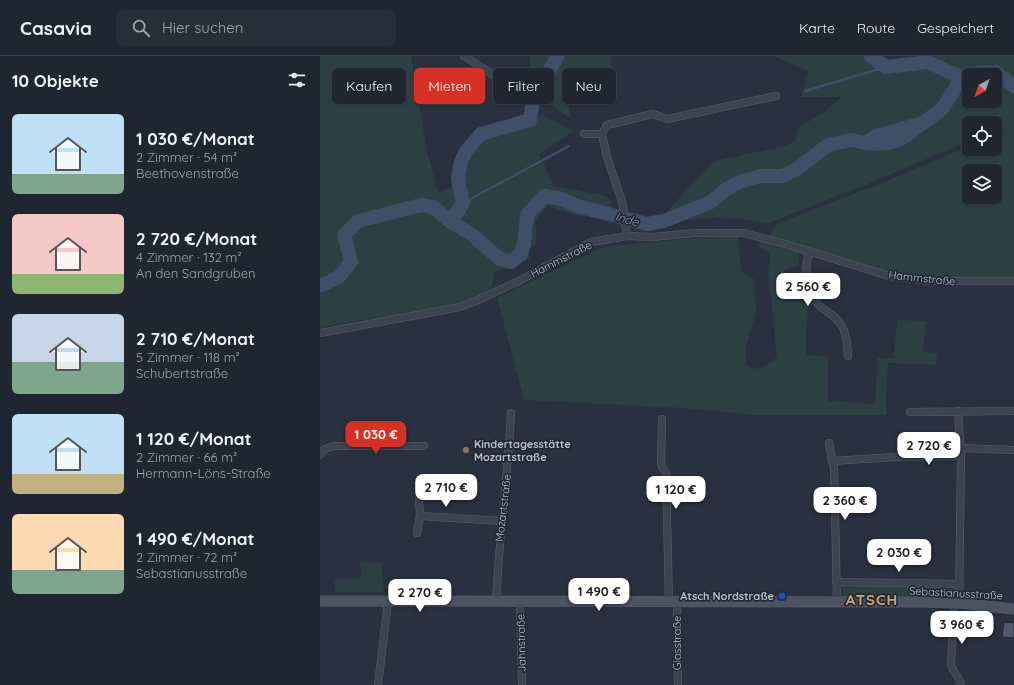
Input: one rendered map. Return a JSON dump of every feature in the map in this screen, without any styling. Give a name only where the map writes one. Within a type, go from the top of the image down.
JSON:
[{"type":"main road","name":"Sebastianusstraße","points":[[320,601],[956,603],[1014,609]]},
{"type":"street","points":[[464,56],[493,75]]},
{"type":"street","points":[[627,236],[622,201],[607,157],[602,134],[607,125],[652,114],[667,119],[776,96]]},
{"type":"street","points":[[584,134],[602,134]]},
{"type":"street","name":"Hammstraße","points":[[320,333],[460,307],[519,281],[591,242],[627,236],[652,237],[744,232],[859,268],[908,279],[952,282],[1014,281]]},
{"type":"street","points":[[809,252],[805,267],[807,284],[813,299],[840,322],[846,334],[848,356]]},
{"type":"street","points":[[910,412],[1014,411]]},
{"type":"street","points":[[958,412],[959,443],[961,452],[960,584],[956,603],[951,665],[952,671],[961,682],[961,685]]},
{"type":"street","name":"Mozartstraße","points":[[496,602],[499,546],[503,521],[511,413]]},
{"type":"street","name":"Glasstraße","points":[[662,420],[661,465],[666,473],[678,685]]},
{"type":"street","points":[[829,443],[834,466],[837,602]]},
{"type":"street","points":[[320,454],[322,450],[333,446],[424,446]]},
{"type":"street","points":[[832,461],[961,452],[1014,450]]},
{"type":"street","points":[[417,533],[420,516],[420,500]]},
{"type":"street","points":[[420,516],[503,521]]},
{"type":"street","name":"Sebastianusstraße","points":[[836,582],[960,584]]},
{"type":"street","points":[[378,685],[388,602]]},
{"type":"street","name":"Jahnstraße","points":[[520,602],[522,685]]},
{"type":"green space","points":[[320,56],[411,56],[414,74],[414,104],[419,104],[426,147],[438,193],[450,188],[455,181],[459,182],[462,168],[469,152],[482,136],[534,123],[541,114],[574,131],[539,154],[541,159],[528,167],[528,170],[543,162],[553,186],[607,196],[619,220],[590,215],[583,217],[547,206],[535,222],[537,243],[527,251],[530,258],[494,272],[492,289],[460,303],[320,327]]},
{"type":"green space","points":[[529,56],[612,56],[610,68],[562,68],[562,104],[568,104],[571,119],[549,104],[554,104],[554,68],[531,68]]},
{"type":"green space","points":[[773,56],[873,56],[876,72],[923,69],[962,74],[962,108],[1002,108],[1002,85],[1014,91],[1014,278],[940,279],[896,274],[832,257],[769,236],[776,224],[875,186],[962,149],[962,156],[1002,156],[1002,135],[1007,134],[1002,133],[1002,116],[962,116],[962,144],[863,186],[768,223],[741,219],[717,218],[657,222],[714,161],[785,146],[795,141],[799,127],[823,113],[842,97],[801,97],[809,71]]},
{"type":"green space","points":[[932,56],[1014,56],[1014,78],[998,65],[981,68],[962,68],[962,72],[957,71],[943,63],[931,60]]},
{"type":"green space","points":[[738,236],[741,271],[754,279],[756,311],[746,346],[746,365],[752,369],[765,367],[777,357],[768,270],[770,253],[761,249],[755,238],[799,252],[799,266],[784,270],[784,287],[803,288],[808,306],[806,355],[828,356],[828,401],[875,404],[878,358],[894,358],[897,320],[926,321],[923,352],[937,354],[936,365],[888,363],[886,415],[756,415],[683,408],[524,400],[497,298],[604,247],[696,238]]},
{"type":"green space","points":[[360,562],[382,563],[384,592],[335,592],[335,579],[361,578]]},
{"type":"green space","points":[[955,585],[956,592],[948,598],[844,598],[843,587]]},
{"type":"water","points":[[998,65],[1002,68],[980,68]]},
{"type":"water","points":[[1002,68],[1014,78],[1014,91],[1002,85]]},
{"type":"building","points":[[1004,622],[1014,623],[1014,638],[1002,637]]},
{"type":"waterway","name":"Inde","points":[[451,222],[463,203],[458,179],[461,161],[467,150],[481,134],[530,120],[533,98],[558,56]]},
{"type":"waterway","name":"Inde","points":[[871,56],[886,67],[928,62],[962,78]]},
{"type":"waterway","points":[[805,91],[886,67]]},
{"type":"waterway","name":"Inde","points":[[320,286],[339,277],[351,262],[344,235],[358,221],[421,205],[433,207],[451,222],[471,234],[500,259],[511,262],[521,254],[524,244],[527,215],[544,196],[561,199],[577,206],[647,224],[664,221],[711,202],[725,190],[739,182],[761,176],[783,176],[797,169],[828,145],[851,140],[865,143],[876,136],[923,123],[942,109],[962,78],[968,74],[989,72],[1000,76],[1014,86]]},
{"type":"waterway","name":"Inde","points":[[865,143],[882,144],[894,142],[906,136],[919,126]]},
{"type":"waterway","points":[[463,203],[569,146]]},
{"type":"place","name":"Kindertagesstätte Mozartstraße","points":[[466,450]]},
{"type":"place","name":"Atsch Nordstraße","points":[[782,596]]},
{"type":"district","name":"ATSCH","points":[[872,599]]}]
